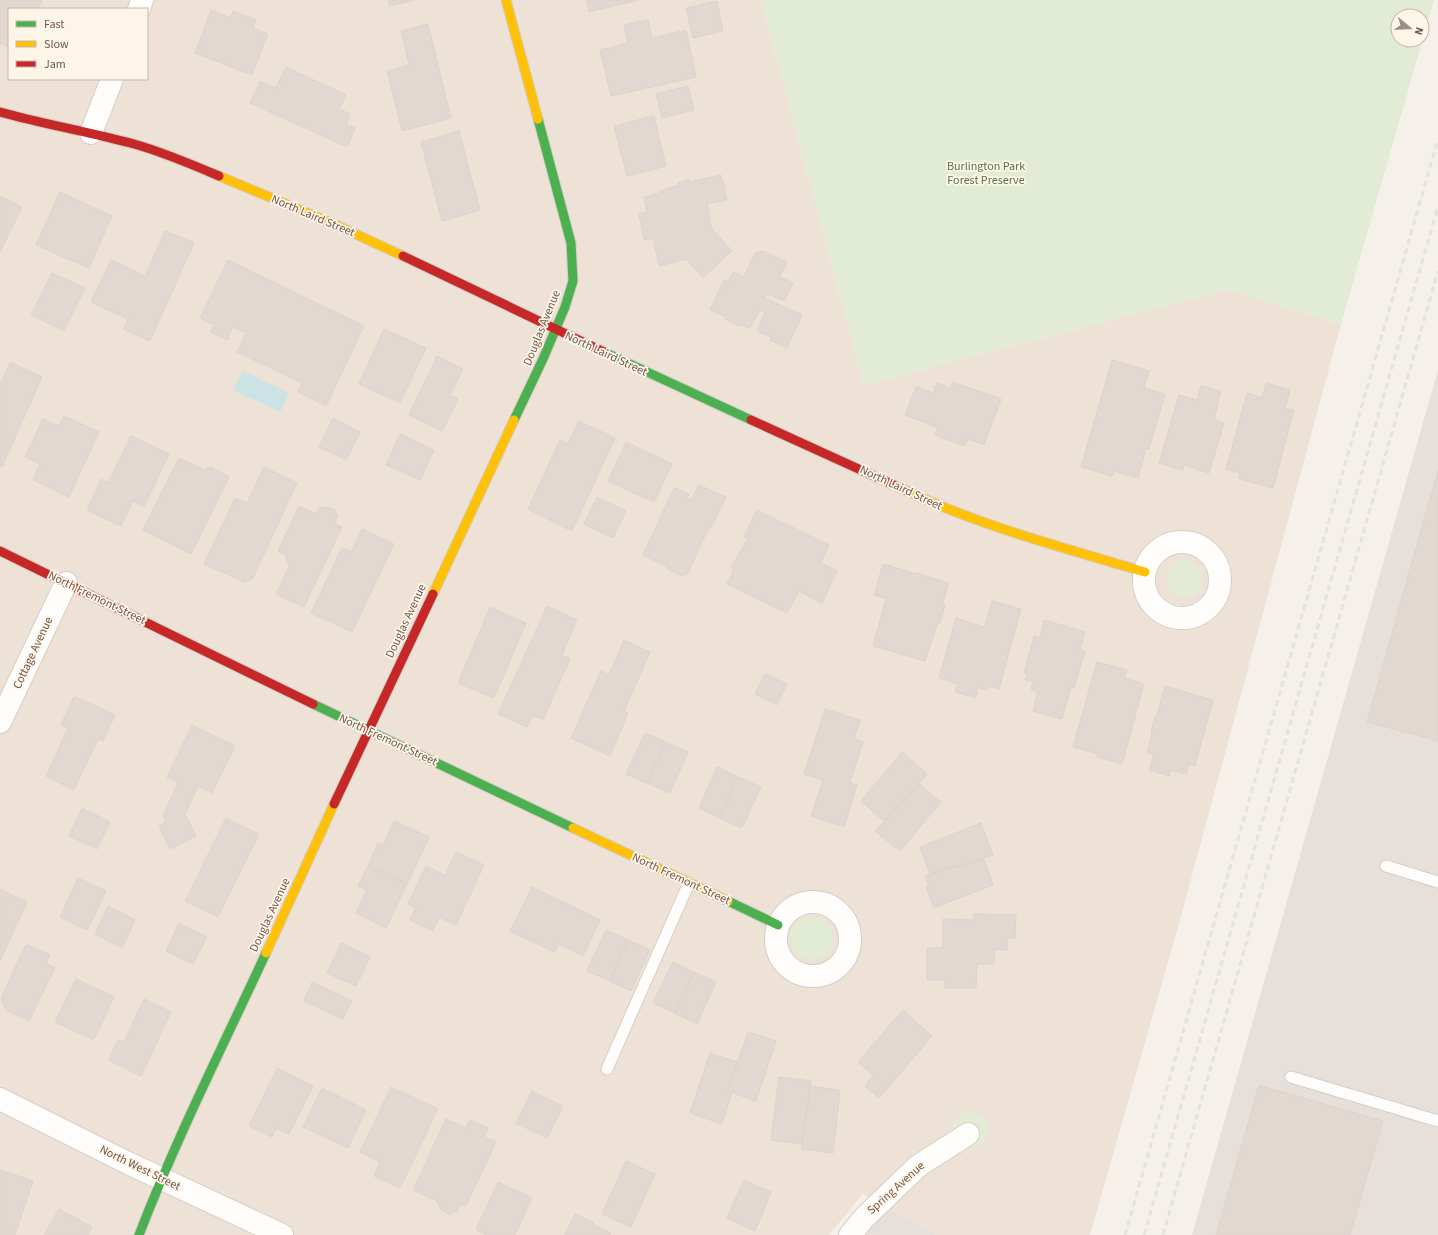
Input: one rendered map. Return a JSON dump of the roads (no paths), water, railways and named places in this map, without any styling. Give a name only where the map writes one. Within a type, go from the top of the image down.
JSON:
[{"type":"street","name":"Douglas Avenue","points":[[139,1235],[162,1179],[368,731],[556,330],[573,281],[571,243],[506,0]]},
{"type":"street","points":[[91,133],[112,80]]},
{"type":"street","name":"North Laird Street","points":[[0,112],[135,144],[174,156],[336,225],[628,364],[938,506],[1003,529],[1145,572]]},
{"type":"street","name":"North Fremont Street","points":[[0,551],[368,731],[778,925]]},
{"type":"street","name":"Cottage Avenue","points":[[0,722],[66,583]]},
{"type":"street","name":"North West Street","points":[[0,1099],[162,1179],[282,1235]]},
{"type":"street","name":"Spring Avenue","points":[[850,1235],[864,1218],[918,1166],[968,1134]]},
{"type":"lane","points":[[1386,866],[1438,882]]},
{"type":"lane","points":[[607,1069],[689,883]]},
{"type":"lane","points":[[1291,1077],[1438,1121]]},
{"type":"water","points":[[243,371],[289,393],[280,412],[233,390]]},
{"type":"railway","points":[[1125,1235],[1438,139]]},
{"type":"railway","points":[[1144,1235],[1438,206]]},
{"type":"railway","points":[[1163,1235],[1438,271]]},
{"type":"park label","name":"Burlington Park Forest Preserve","points":[[986,173]]}]
